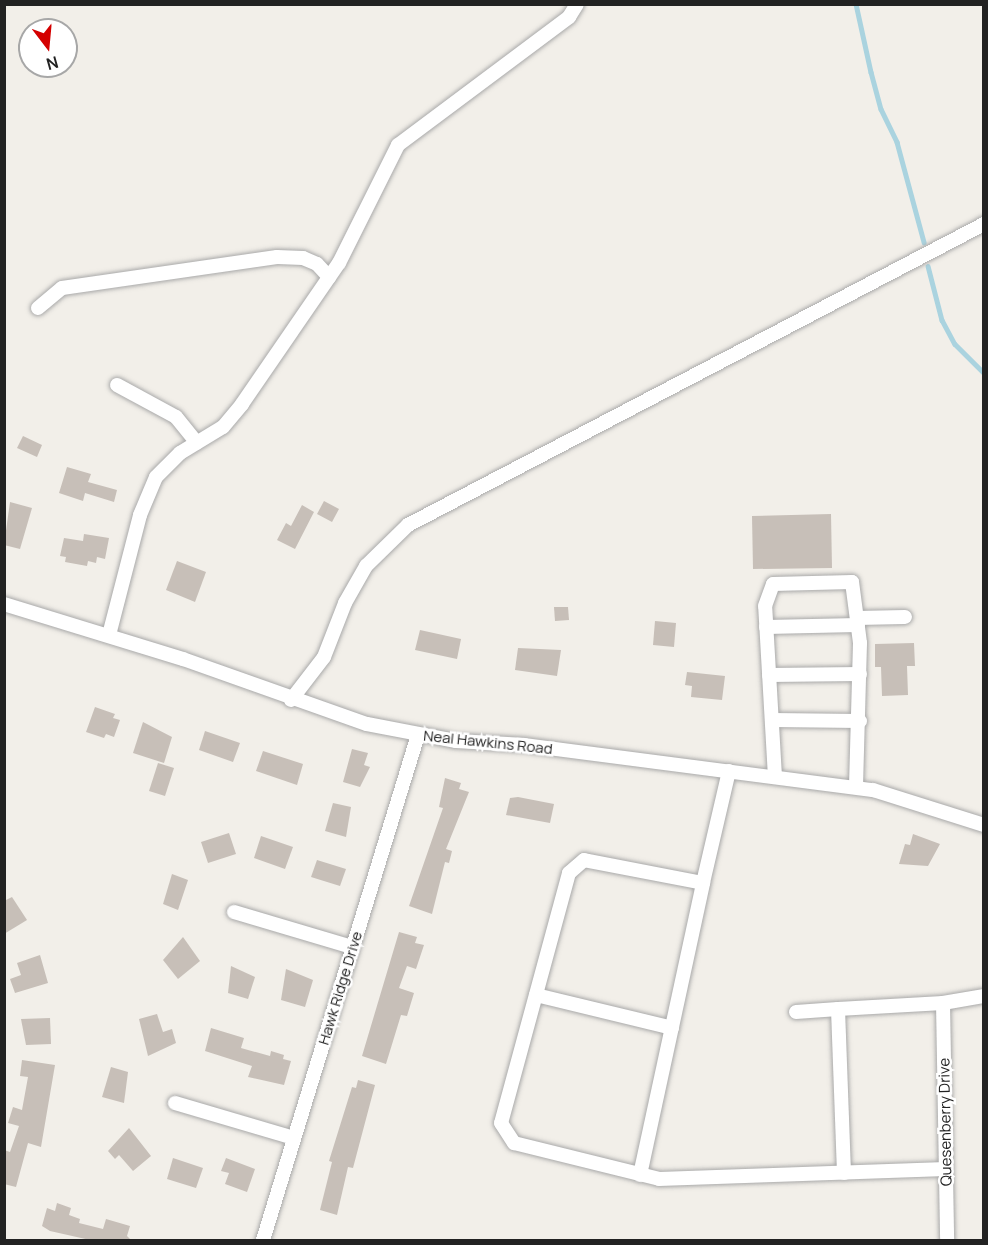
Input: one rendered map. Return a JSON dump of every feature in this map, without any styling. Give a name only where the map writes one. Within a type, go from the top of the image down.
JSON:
[{"type":"street","points":[[109,635],[140,515],[156,477],[180,453],[223,428],[242,404],[329,277],[398,145],[569,17],[577,4]]},
{"type":"street","points":[[291,700],[324,657],[345,603],[366,566],[408,525],[984,224]]},
{"type":"street","points":[[38,308],[62,288],[278,257],[310,261],[329,277]]},
{"type":"street","points":[[117,385],[176,417],[197,443]]},
{"type":"street","points":[[775,777],[765,606],[773,584],[852,582],[858,622],[860,674],[856,787]]},
{"type":"street","name":"Neal Hawkins Road","points":[[4,604],[109,635],[291,700],[418,735],[856,787],[931,805],[984,825]]},
{"type":"street","points":[[766,627],[905,617]]},
{"type":"street","points":[[769,675],[860,674]]},
{"type":"street","points":[[772,720],[860,721]]},
{"type":"street","name":"Hawk Ridge Drive","points":[[263,1240],[418,735]]},
{"type":"street","points":[[640,1174],[729,771]]},
{"type":"street","points":[[703,883],[584,860],[569,873],[501,1123],[514,1143],[659,1179],[946,1169]]},
{"type":"street","points":[[234,912],[352,947]]},
{"type":"street","points":[[536,995],[672,1028]]},
{"type":"street","points":[[796,1012],[943,1003],[984,996]]},
{"type":"street","name":"Quesenberry Drive","points":[[943,1003],[947,1240]]},
{"type":"street","points":[[838,1009],[844,1173]]},
{"type":"street","points":[[176,1103],[294,1138]]},
{"type":"building","points":[[23,436],[42,445],[37,457],[17,448]]},
{"type":"building","points":[[67,467],[91,474],[88,482],[117,490],[114,502],[85,493],[83,501],[59,493]]},
{"type":"building","points":[[324,501],[339,509],[332,522],[317,514]]},
{"type":"building","points":[[10,502],[32,508],[20,549],[4,545]]},
{"type":"building","points":[[302,505],[314,512],[295,549],[277,540],[286,523],[291,526]]},
{"type":"building","points":[[831,514],[832,568],[753,569],[752,516]]},
{"type":"building","points":[[84,534],[109,538],[105,559],[97,557],[96,563],[88,561],[87,566],[65,562],[66,557],[60,556],[64,538],[83,541]]},
{"type":"building","points":[[177,561],[206,572],[195,602],[166,590]]},
{"type":"building","points":[[554,607],[568,607],[569,620],[555,621]]},
{"type":"building","points":[[655,621],[676,623],[674,647],[653,645]]},
{"type":"building","points":[[420,630],[461,639],[457,659],[415,650]]},
{"type":"building","points":[[914,643],[915,666],[907,666],[908,695],[882,696],[881,667],[875,667],[875,644]]},
{"type":"building","points":[[518,648],[561,650],[557,676],[515,670]]},
{"type":"building","points":[[687,672],[725,676],[722,700],[691,697],[692,686],[685,685]]},
{"type":"building","points":[[95,707],[115,714],[113,718],[120,720],[114,737],[106,734],[104,738],[86,732]]},
{"type":"building","points":[[143,722],[172,737],[164,763],[133,753]]},
{"type":"building","points":[[205,731],[240,743],[233,762],[199,750]]},
{"type":"building","points":[[352,749],[368,753],[364,765],[370,767],[360,787],[343,782]]},
{"type":"building","points":[[263,751],[303,764],[297,785],[256,771]]},
{"type":"building","points":[[158,763],[174,768],[165,796],[149,791]]},
{"type":"building","points":[[445,778],[461,783],[459,789],[469,792],[446,849],[452,851],[449,863],[445,862],[432,914],[409,906],[443,808],[439,807]]},
{"type":"building","points":[[518,797],[554,804],[550,823],[506,815],[510,798]]},
{"type":"building","points":[[333,803],[351,807],[346,837],[325,831]]},
{"type":"building","points":[[229,833],[236,854],[208,863],[201,842]]},
{"type":"building","points":[[913,834],[940,844],[928,866],[899,864],[905,844],[910,845]]},
{"type":"building","points":[[261,836],[293,847],[285,869],[254,858]]},
{"type":"building","points":[[317,860],[346,869],[340,886],[311,877]]},
{"type":"building","points":[[172,874],[188,880],[178,910],[163,904]]},
{"type":"building","points":[[12,897],[27,920],[4,934],[4,901]]},
{"type":"building","points":[[399,932],[417,937],[415,943],[424,945],[416,969],[407,966],[399,988],[414,993],[407,1016],[401,1015],[386,1064],[362,1056]]},
{"type":"building","points":[[183,937],[200,961],[178,979],[163,960]]},
{"type":"building","points":[[40,955],[48,983],[15,993],[10,979],[21,975],[17,963]]},
{"type":"building","points":[[231,966],[255,977],[248,999],[228,993]]},
{"type":"building","points":[[286,969],[313,980],[305,1007],[281,1000]]},
{"type":"building","points":[[157,1014],[163,1032],[172,1029],[176,1043],[148,1056],[139,1019]]},
{"type":"building","points":[[50,1018],[51,1044],[26,1045],[21,1019]]},
{"type":"building","points":[[211,1028],[244,1038],[241,1048],[270,1056],[271,1051],[284,1055],[283,1059],[291,1061],[284,1085],[248,1077],[252,1066],[205,1051]]},
{"type":"building","points":[[22,1060],[55,1065],[41,1147],[28,1143],[16,1187],[4,1184],[4,1150],[10,1152],[19,1126],[8,1123],[13,1107],[22,1110],[28,1077],[20,1076]]},
{"type":"building","points":[[111,1067],[128,1072],[124,1103],[102,1097]]},
{"type":"building","points":[[358,1080],[375,1085],[353,1168],[348,1167],[337,1215],[320,1210],[332,1162],[329,1161],[352,1087],[356,1088]]},
{"type":"building","points":[[129,1128],[151,1156],[133,1171],[119,1155],[115,1159],[108,1151]]},
{"type":"building","points":[[173,1158],[203,1168],[196,1188],[167,1179]]},
{"type":"building","points":[[226,1158],[255,1169],[247,1192],[225,1184],[229,1173],[221,1171]]},
{"type":"building","points":[[57,1203],[71,1208],[69,1215],[80,1219],[79,1223],[103,1229],[106,1219],[130,1226],[127,1236],[131,1240],[90,1240],[50,1231],[42,1226],[47,1208],[55,1211]]},
{"type":"waterway","points":[[856,4],[881,109],[897,142],[924,242]]},
{"type":"waterway","points":[[928,266],[942,320],[955,344],[984,373]]}]
